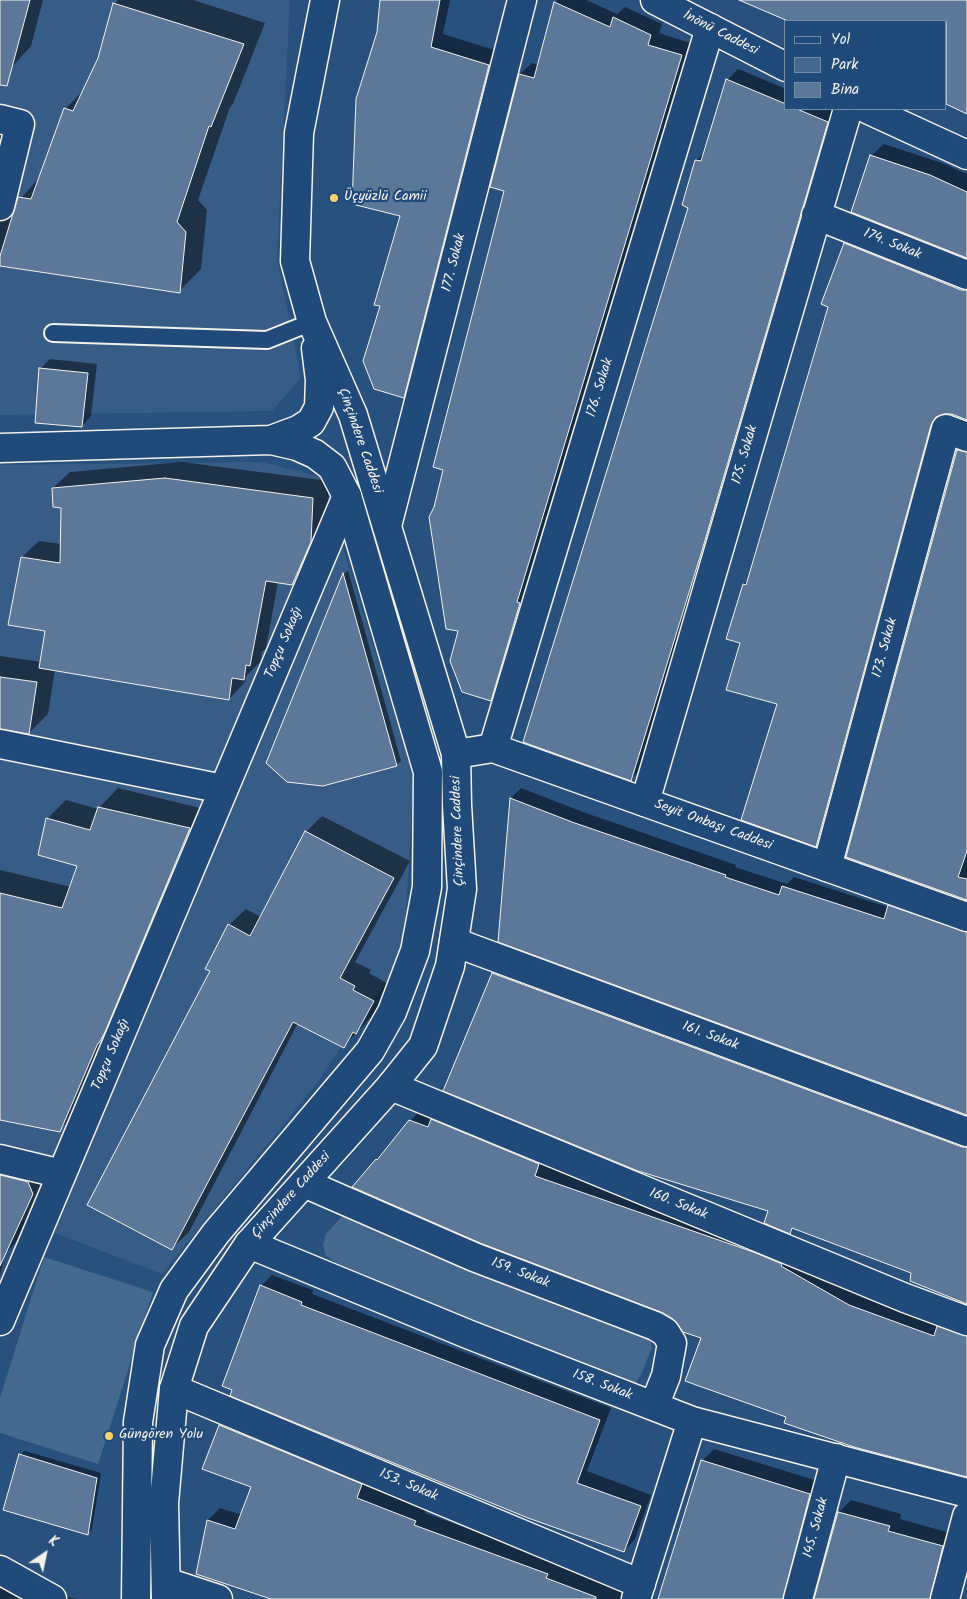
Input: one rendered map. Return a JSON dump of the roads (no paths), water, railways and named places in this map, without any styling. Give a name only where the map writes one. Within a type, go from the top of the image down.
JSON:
[{"type":"street","name":"Çinçindere Caddesi","points":[[166,1590],[164,1503],[174,1389],[194,1326],[249,1244],[391,1086],[423,1046],[450,966],[462,889],[456,754],[353,415],[312,322],[295,260],[299,134],[325,0]]},
{"type":"street","name":"177. Sokak","points":[[387,526],[522,0]]},
{"type":"street","name":"İnönü Caddesi","points":[[655,0],[784,66]]},
{"type":"street","name":"176. Sokak","points":[[493,748],[710,28]]},
{"type":"street","name":"175. Sokak","points":[[645,802],[848,110]]},
{"type":"street","points":[[869,110],[967,155]]},
{"type":"street","points":[[0,119],[20,124],[0,206]]},
{"type":"street","name":"174. Sokak","points":[[816,215],[967,275]]},
{"type":"street","points":[[0,448],[271,440],[298,430],[311,422],[319,407],[320,380],[312,322]]},
{"type":"street","name":"173. Sokak","points":[[827,867],[956,433]]},
{"type":"street","name":"Çinçindere Caddesi","points":[[136,1599],[138,1422],[150,1345],[174,1290],[216,1233],[370,1051],[392,1012],[416,951],[427,888],[428,772],[347,496],[332,467],[315,454],[297,446],[271,440]]},
{"type":"street","name":"Topçu Sokağı","points":[[0,1321],[347,496]]},
{"type":"street","points":[[0,744],[223,789]]},
{"type":"street","name":"Seyit Onbaşı Caddesi","points":[[456,754],[493,748],[827,867],[966,913]]},
{"type":"street","name":"161. Sokak","points":[[454,942],[967,1132]]},
{"type":"street","name":"160. Sokak","points":[[391,1086],[905,1298],[967,1321]]},
{"type":"street","points":[[0,1159],[62,1174]]},
{"type":"street","name":"159. Sokak","points":[[304,1183],[474,1257],[655,1326],[665,1332],[672,1343],[666,1376],[654,1406]]},
{"type":"street","name":"158. Sokak","points":[[249,1244],[470,1335],[692,1421],[967,1493]]},
{"type":"street","name":"153. Sokak","points":[[174,1389],[639,1592]]},
{"type":"street","points":[[639,1592],[692,1421]]},
{"type":"street","name":"145. Sokak","points":[[798,1599],[836,1458]]},
{"type":"street","points":[[945,1599],[967,1516]]},
{"type":"street","points":[[0,1570],[37,1595]]},
{"type":"street","points":[[166,1590],[218,1599]]},
{"type":"lane","points":[[53,333],[267,340],[312,322]]},
{"type":"place","name":"Üçyüzlü Camii","points":[[334,198]]},
{"type":"place","name":"Güngören Yolu","points":[[109,1436]]}]
